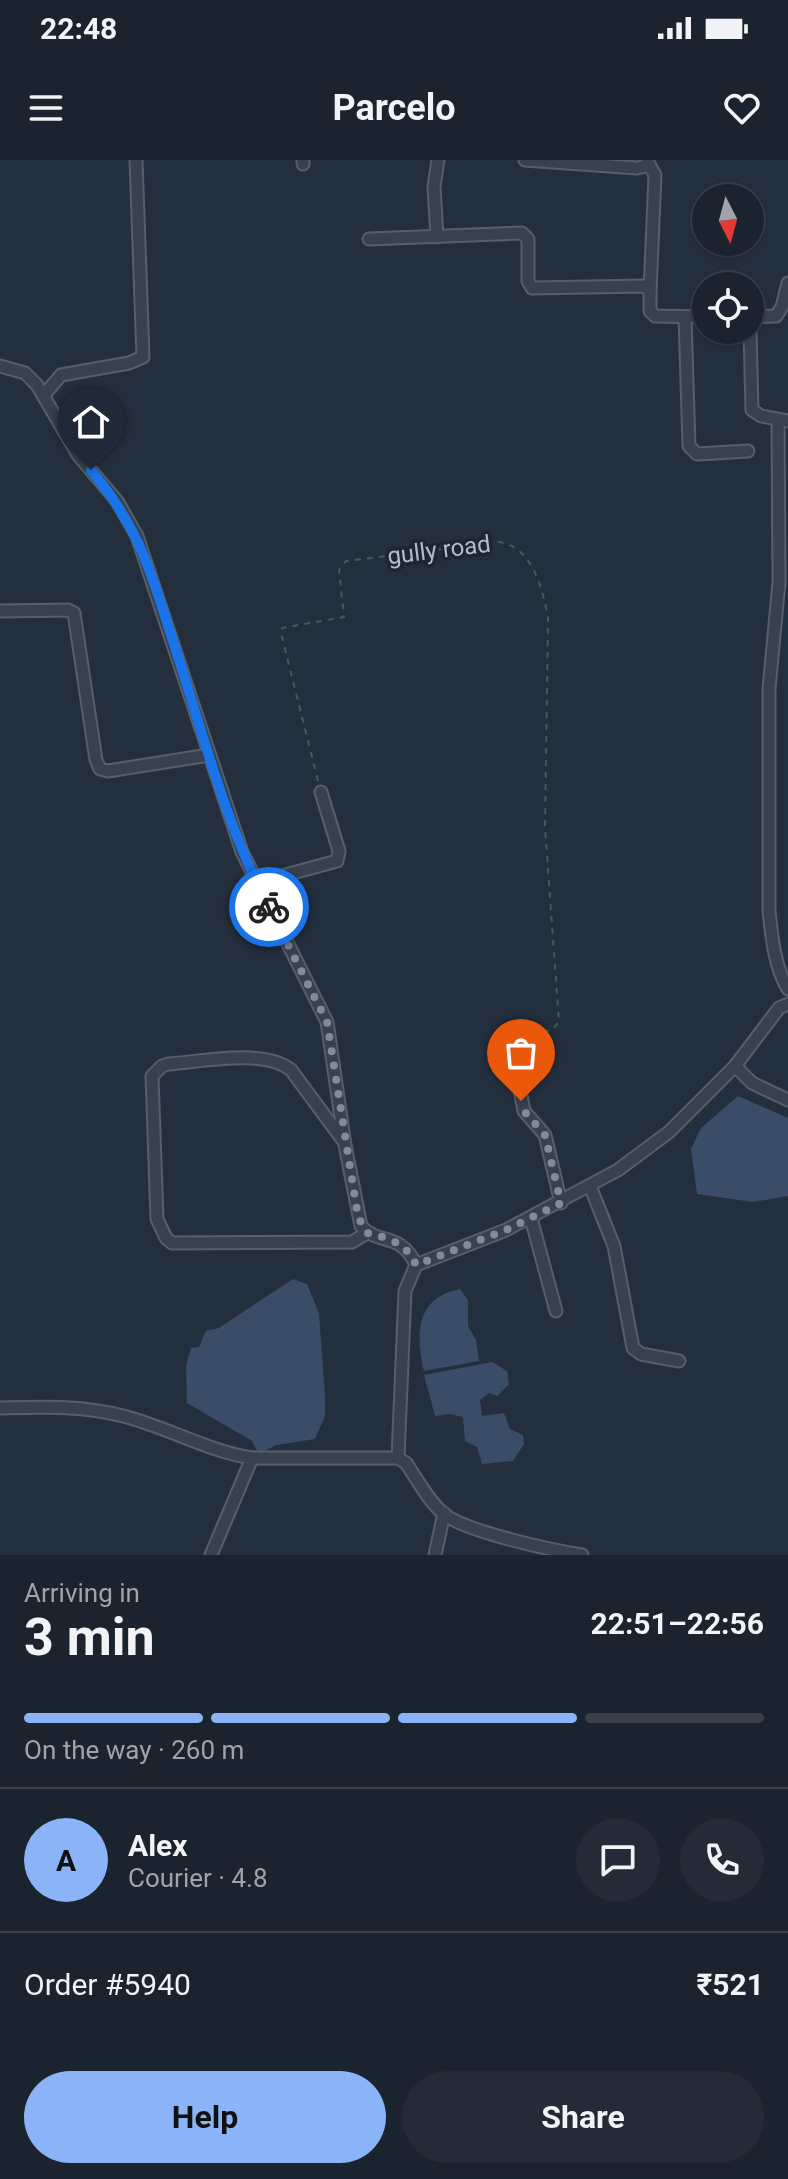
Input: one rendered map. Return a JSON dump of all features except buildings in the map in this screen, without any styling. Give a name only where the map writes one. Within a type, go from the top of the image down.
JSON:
[{"type":"street","points":[[44,395],[61,375],[129,363],[143,357],[136,160]]},
{"type":"street","points":[[437,237],[434,187],[438,160]]},
{"type":"street","points":[[525,160],[637,168],[648,162],[655,175],[650,292],[652,314],[692,317]]},
{"type":"street","points":[[369,239],[522,233],[528,239],[528,281],[532,288],[640,285],[650,292]]},
{"type":"street","points":[[764,317],[779,312],[788,283]]},
{"type":"street","points":[[685,317],[689,446],[697,454],[748,451]]},
{"type":"street","points":[[750,344],[750,405],[757,413],[783,420],[779,582],[769,689],[769,911],[772,943],[788,989]]},
{"type":"street","points":[[0,366],[25,373],[44,395],[78,455],[117,501],[137,536],[156,584],[209,755],[256,883],[327,1022],[358,1217],[367,1233]]},
{"type":"street","points":[[0,611],[68,610],[74,613],[96,760],[100,769],[108,771],[209,755]]},
{"type":"street","points":[[256,883],[337,861],[339,851],[321,792]]},
{"type":"street","points":[[398,1458],[405,1291],[416,1265],[531,1218],[618,1170],[669,1132],[735,1066],[779,1008],[788,1004]]},
{"type":"street","points":[[344,1142],[291,1070],[280,1061],[233,1059],[168,1064],[152,1076],[157,1219],[166,1238],[172,1243],[352,1242],[367,1233],[392,1239],[405,1247],[416,1265]]},
{"type":"street","points":[[735,1066],[752,1083],[788,1100]]},
{"type":"street","points":[[519,1085],[524,1111],[545,1135],[561,1203]]},
{"type":"street","points":[[590,1186],[614,1246],[633,1348],[641,1354],[679,1361]]},
{"type":"street","points":[[531,1218],[556,1311]]},
{"type":"street","points":[[0,1408],[63,1406],[101,1411],[125,1416],[232,1455],[252,1458],[398,1458],[406,1463],[444,1513],[505,1537],[582,1555]]},
{"type":"street","points":[[211,1555],[252,1458]]},
{"type":"street","points":[[435,1555],[444,1513]]},
{"type":"path","name":"gully road","points":[[321,792],[282,628],[344,617],[339,570],[346,561],[497,542],[516,547],[535,573],[544,595],[548,618],[545,827],[559,1022],[552,1030],[537,1033]]},
{"type":"water","points":[[738,1096],[788,1118],[788,1196],[753,1202],[697,1194],[691,1149],[701,1128]]},
{"type":"water","points":[[293,1279],[307,1284],[319,1313],[325,1416],[315,1439],[276,1445],[259,1454],[252,1441],[187,1403],[186,1365],[191,1348],[199,1347],[206,1331],[219,1328]]},
{"type":"water","points":[[460,1289],[468,1300],[468,1326],[476,1340],[479,1361],[424,1371],[420,1344],[422,1320],[434,1300]]},
{"type":"water","points":[[492,1362],[507,1371],[509,1384],[497,1396],[489,1393],[480,1400],[482,1416],[504,1413],[510,1429],[523,1435],[524,1444],[513,1461],[482,1464],[477,1447],[465,1441],[463,1417],[450,1414],[435,1416],[424,1375]]},
{"type":"way so far","points":[[269,907],[327,1022],[358,1217],[367,1233],[392,1239],[405,1247],[416,1265],[506,1230],[561,1203],[545,1135],[524,1111],[521,1101]]},
{"type":"route","points":[[91,470],[117,501],[137,536],[156,584],[220,791],[242,852],[269,907]]}]
